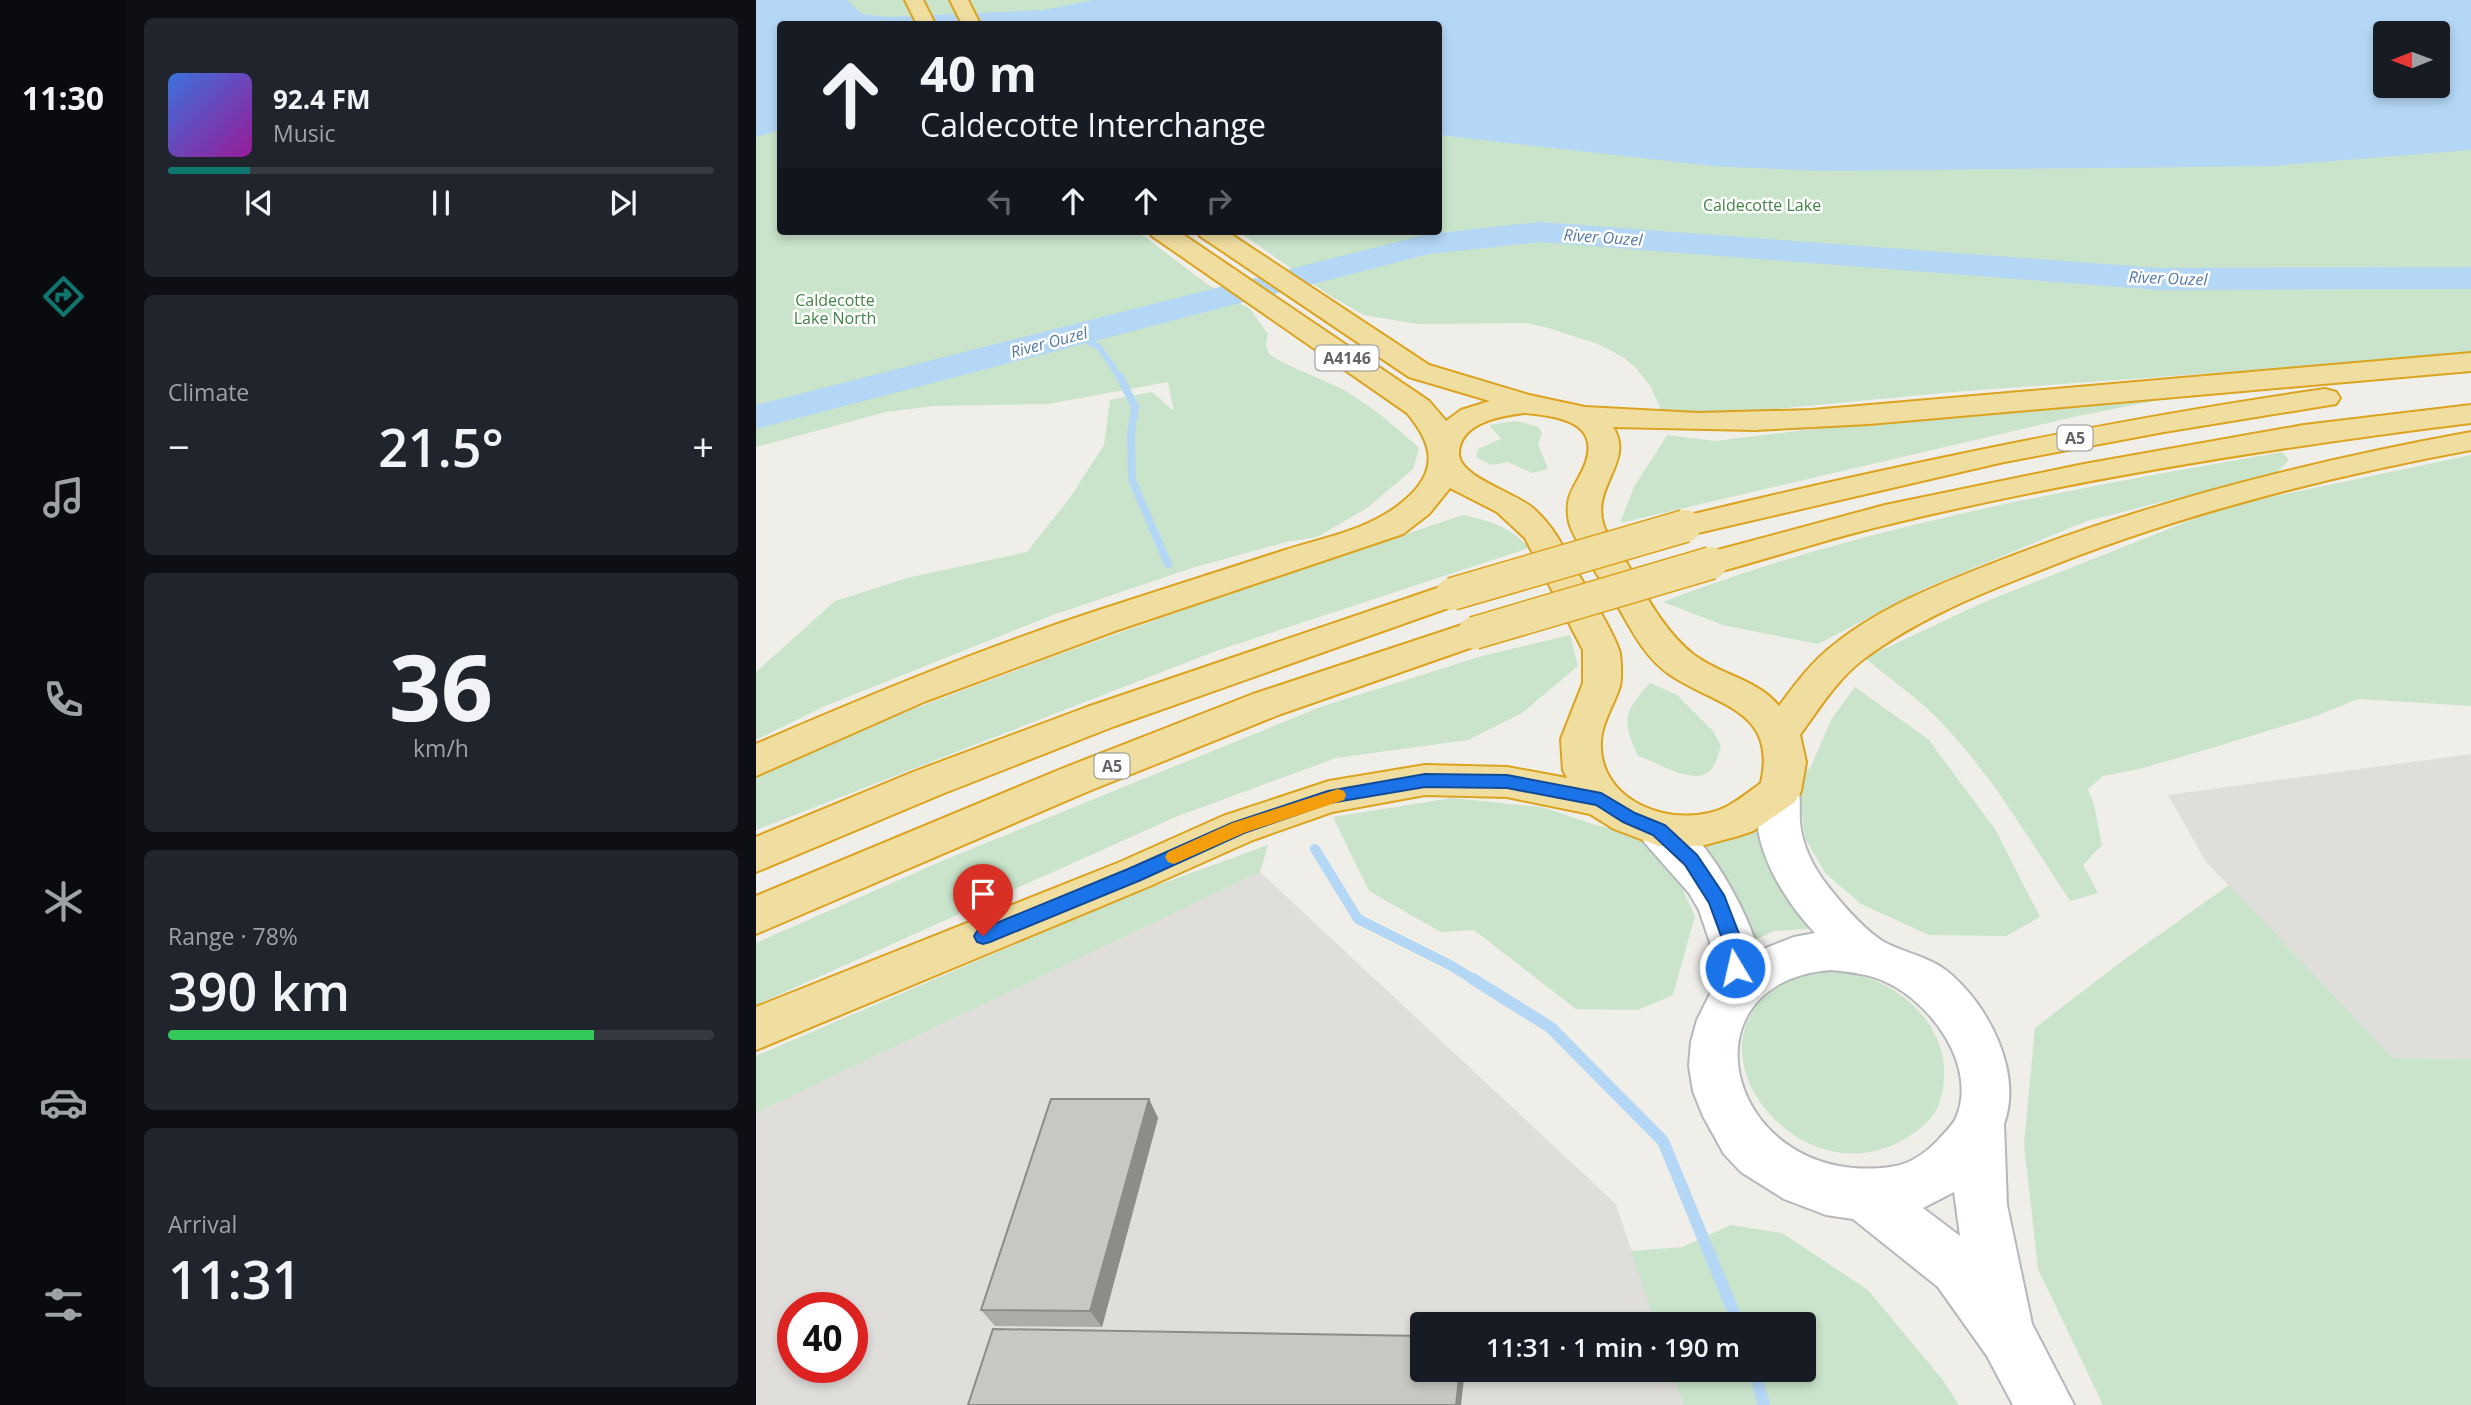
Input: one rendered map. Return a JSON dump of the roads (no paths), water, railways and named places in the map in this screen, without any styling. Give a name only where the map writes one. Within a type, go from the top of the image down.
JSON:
[{"type":"highway","points":[[959,0],[970,21]]},
{"type":"highway","points":[[915,3],[924,21]]},
{"type":"highway","name":"A4146","points":[[1167,235],[1209,264],[1419,371],[1464,387],[1501,394],[1524,404]]},
{"type":"highway","name":"A4146","points":[[1215,235],[1237,250],[1299,308],[1418,407],[1436,428],[1445,454]]},
{"type":"highway","points":[[756,761],[912,692],[1102,622],[1391,527],[1421,506],[1437,487],[1452,431],[1465,420],[1482,412],[1524,404],[1560,408],[1585,416],[1671,424],[1939,409],[2471,362]]},
{"type":"highway","name":"A5","points":[[756,855],[1073,727],[1240,665],[1452,594],[1685,526],[1844,486],[2054,441],[2294,402],[2471,380]]},
{"type":"highway","name":"A5","points":[[756,916],[1075,780],[1267,704],[1474,633],[1711,563],[1885,515],[2084,474],[2304,434],[2471,414]]},
{"type":"highway","points":[[756,1029],[1135,874],[1238,828],[1328,797],[1425,780],[1507,782],[1601,800],[1629,818],[1659,830],[1701,830],[1738,820],[1780,792],[1786,762],[1780,733],[1755,703],[1681,664],[1655,639],[1586,524],[1584,503],[1589,482],[1603,461],[1605,440],[1599,429],[1585,416]]},
{"type":"highway","points":[[1780,733],[1813,688],[1850,651],[1889,625],[1973,585],[2064,547],[2300,475],[2471,441]]},
{"type":"highway","points":[[1445,454],[1454,476],[1506,503],[1540,534],[1601,650],[1602,683],[1581,739],[1583,770],[1601,800]]},
{"type":"street","points":[[1780,792],[1780,829],[1793,868],[1813,901],[1837,929],[1868,955]]},
{"type":"street","points":[[1659,830],[1691,860],[1718,901],[1733,944],[1737,991]]},
{"type":"street","points":[[1979,1124],[1962,1153],[1936,1176],[1902,1190],[1864,1195],[1823,1189],[1785,1173],[1753,1149],[1729,1118],[1715,1083],[1712,1049],[1720,1018],[1737,991],[1762,969],[1795,955],[1830,951],[1868,955],[1908,970],[1935,988],[1957,1011],[1973,1037],[1983,1066],[1985,1096],[1979,1124],[1981,1205],[2007,1336]]},
{"type":"street","points":[[1864,1195],[1957,1268],[2007,1336],[2045,1405]]},
{"type":"water","name":"Caldecotte Lake","points":[[756,0],[847,0],[862,14],[889,17],[1043,10],[1093,0],[2471,0],[2471,150],[2271,166],[1820,171],[1712,166],[1442,135],[1442,21],[777,21],[777,131],[756,137]]},
{"type":"waterway","name":"River Ouzel","points":[[756,417],[1428,244],[1540,232],[2159,279],[2471,278]]},
{"type":"waterway","points":[[1076,335],[1099,347],[1121,379]]},
{"type":"waterway","points":[[1121,379],[1135,407],[1131,435],[1132,480],[1168,564]]},
{"type":"waterway","points":[[1315,849],[1358,919],[1476,981]]},
{"type":"waterway","points":[[1473,979],[1550,1027],[1663,1141],[1734,1312]]},
{"type":"waterway","points":[[1757,1382],[1764,1405]]},
{"type":"park label","name":"Caldecotte Lake North","points":[[835,309]]}]
